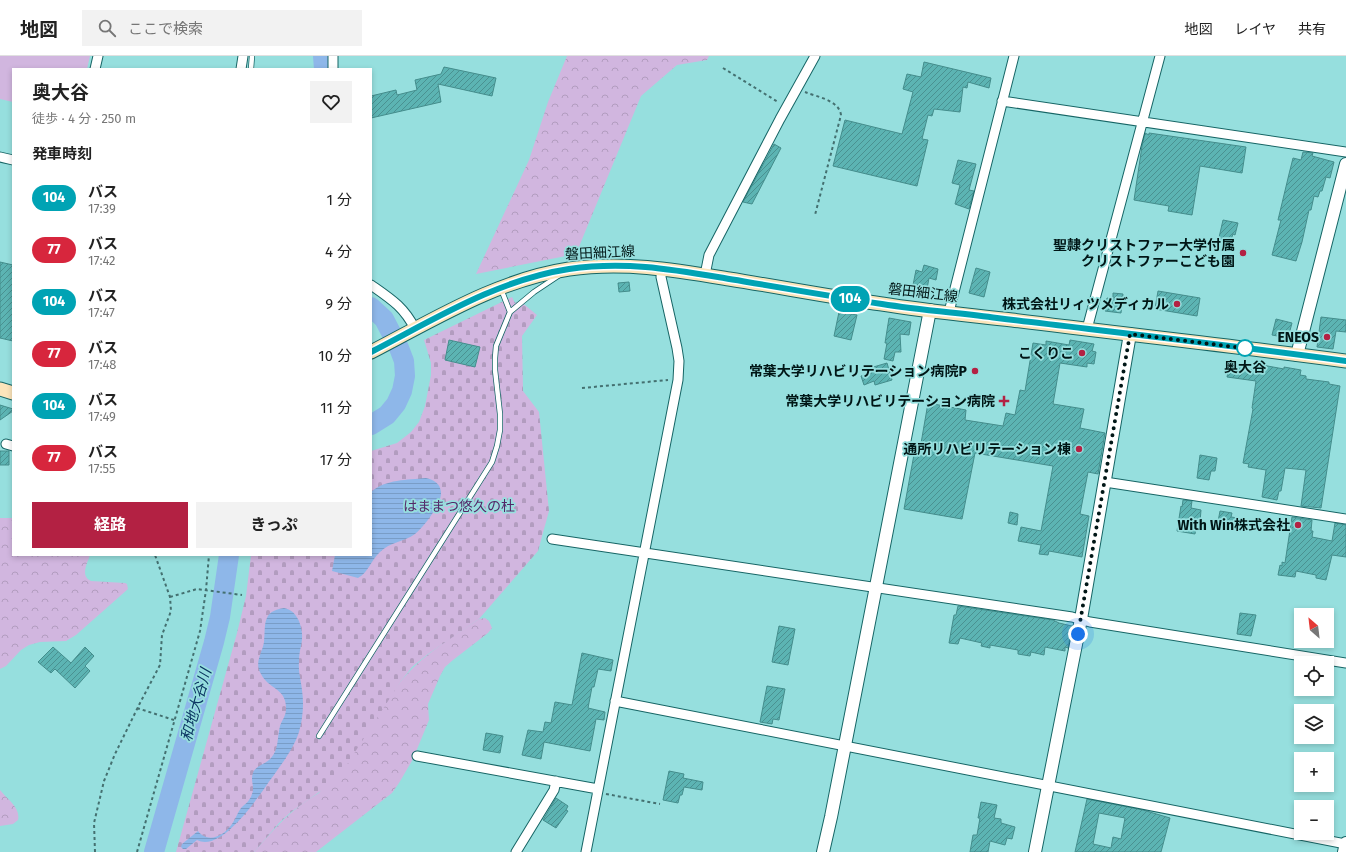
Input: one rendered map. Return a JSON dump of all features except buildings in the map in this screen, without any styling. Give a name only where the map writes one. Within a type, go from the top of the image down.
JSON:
[{"type":"main road","name":"磐田細江線","points":[[372,351],[479,297],[501,288],[531,278],[567,270],[586,267],[623,265],[662,268],[883,304],[1346,361]]},
{"type":"main road","points":[[0,389],[12,393]]},
{"type":"street","points":[[95,68],[98,56]]},
{"type":"street","points":[[241,68],[243,56]]},
{"type":"street","points":[[333,56],[333,68]]},
{"type":"street","points":[[705,275],[709,255],[796,88],[815,56]]},
{"type":"street","points":[[949,312],[1014,56]]},
{"type":"street","points":[[1087,329],[1160,56]]},
{"type":"street","points":[[1002,101],[1346,152]]},
{"type":"street","points":[[0,157],[12,160]]},
{"type":"street","points":[[1297,355],[1346,164]]},
{"type":"street","points":[[586,852],[678,380],[678,355],[661,277],[662,268]]},
{"type":"street","points":[[372,286],[400,306],[410,318],[411,331]]},
{"type":"street","points":[[823,852],[930,310]]},
{"type":"street","points":[[1035,852],[1081,619],[1130,334]]},
{"type":"street","points":[[1105,482],[1346,518]]},
{"type":"street","points":[[552,539],[1072,617],[1098,624],[1346,663]]},
{"type":"street","points":[[615,701],[1346,843],[1344,852]]},
{"type":"street","points":[[417,756],[598,790]]},
{"type":"street","points":[[516,852],[554,790],[556,781]]},
{"type":"lane","points":[[251,68],[252,56]]},
{"type":"lane","points":[[319,736],[492,462],[500,430],[500,414],[494,358],[496,346],[510,312],[534,292],[567,270]]},
{"type":"lane","points":[[501,288],[510,312]]},
{"type":"path","points":[[723,68],[787,106]]},
{"type":"path","points":[[796,88],[834,103],[840,110],[841,115],[815,215]]},
{"type":"path","points":[[582,388],[678,380]]},
{"type":"path","points":[[95,852],[94,823],[100,795],[109,767],[137,708],[160,665],[162,635],[171,612],[170,597],[155,556]]},
{"type":"path","points":[[137,852],[200,631],[207,591],[209,556]]},
{"type":"path","points":[[170,597],[197,589],[242,595]]},
{"type":"path","points":[[137,708],[174,720]]},
{"type":"path","points":[[598,790],[660,804]]},
{"type":"green space","points":[[0,56],[90,56],[87,68],[12,68],[12,102],[0,99]]},
{"type":"green space","points":[[567,56],[709,56],[707,60],[677,65],[641,96],[576,254],[476,274],[529,160],[548,102]]},
{"type":"green space","name":"はままつ悠久の杜","points":[[512,297],[515,303],[520,301],[537,315],[522,336],[523,391],[539,412],[549,511],[538,551],[479,619],[428,654],[412,667],[401,681],[344,769],[332,783],[291,812],[279,823],[254,852],[176,852],[237,633],[246,596],[251,556],[372,556],[372,451],[397,443],[411,432],[419,422],[425,406],[431,375],[431,363],[424,340]]},
{"type":"green space","points":[[0,518],[12,518],[12,556],[90,556],[85,570],[88,579],[91,581],[127,584],[128,589],[76,635],[66,641],[40,642],[29,645],[21,650],[6,666],[0,669]]},
{"type":"green space","points":[[485,618],[489,621],[492,628],[488,633],[445,667],[440,676],[428,704],[429,720],[413,759],[392,793],[316,852],[254,852],[276,827],[292,812],[319,793],[409,672],[418,663],[448,640],[479,619]]},
{"type":"green space","points":[[0,790],[13,804],[17,812],[18,820],[13,824],[0,826]]},
{"type":"water","points":[[426,478],[438,484],[441,497],[436,508],[427,521],[419,531],[411,537],[384,549],[377,555],[364,573],[358,578],[332,571],[335,556],[372,556],[372,491],[390,482]]},
{"type":"water","points":[[284,608],[293,612],[296,616],[302,633],[299,656],[299,673],[303,695],[303,711],[296,740],[288,755],[264,789],[235,825],[216,839],[206,842],[197,840],[186,849],[183,849],[181,847],[182,844],[198,831],[202,835],[211,838],[220,835],[229,828],[241,808],[251,796],[253,791],[252,776],[254,771],[274,755],[280,726],[285,716],[286,702],[284,697],[264,679],[259,670],[258,662],[264,642],[266,620],[271,612]]},
{"type":"waterway","points":[[323,56],[324,68]]},
{"type":"waterway","name":"和地大谷川","points":[[372,308],[384,319],[399,348],[404,361],[405,376],[402,391],[396,404],[387,415],[372,424]]},
{"type":"waterway","name":"和地大谷川","points":[[154,852],[214,642],[220,617],[229,556]]},
{"type":"bus line","name":"104","points":[[372,351],[479,297],[513,283],[549,273],[567,270],[586,267],[623,265],[678,270],[883,304],[1346,361]]},
{"type":"place","name":"聖隷クリストファー大学付属 クリストファーこども園","points":[[1243,253]]},
{"type":"place","name":"株式会社リィツメディカル","points":[[1177,304]]},
{"type":"place","name":"ENEOS","points":[[1327,337]]},
{"type":"place","name":"奥大谷","points":[[1245,348]]},
{"type":"place","name":"こくりこ","points":[[1082,353]]},
{"type":"place","name":"常葉大学リハビリテーション病院P","points":[[975,371]]},
{"type":"place","name":"常葉大学リハビリテーション病院","points":[[1004,401]]},
{"type":"place","name":"通所リハビリテーション棟","points":[[1079,449]]},
{"type":"place","name":"With Win株式会社","points":[[1298,525]]},
{"type":"route","points":[[1078,634],[1129,349],[1130,334],[1251,349],[1245,348]]}]
